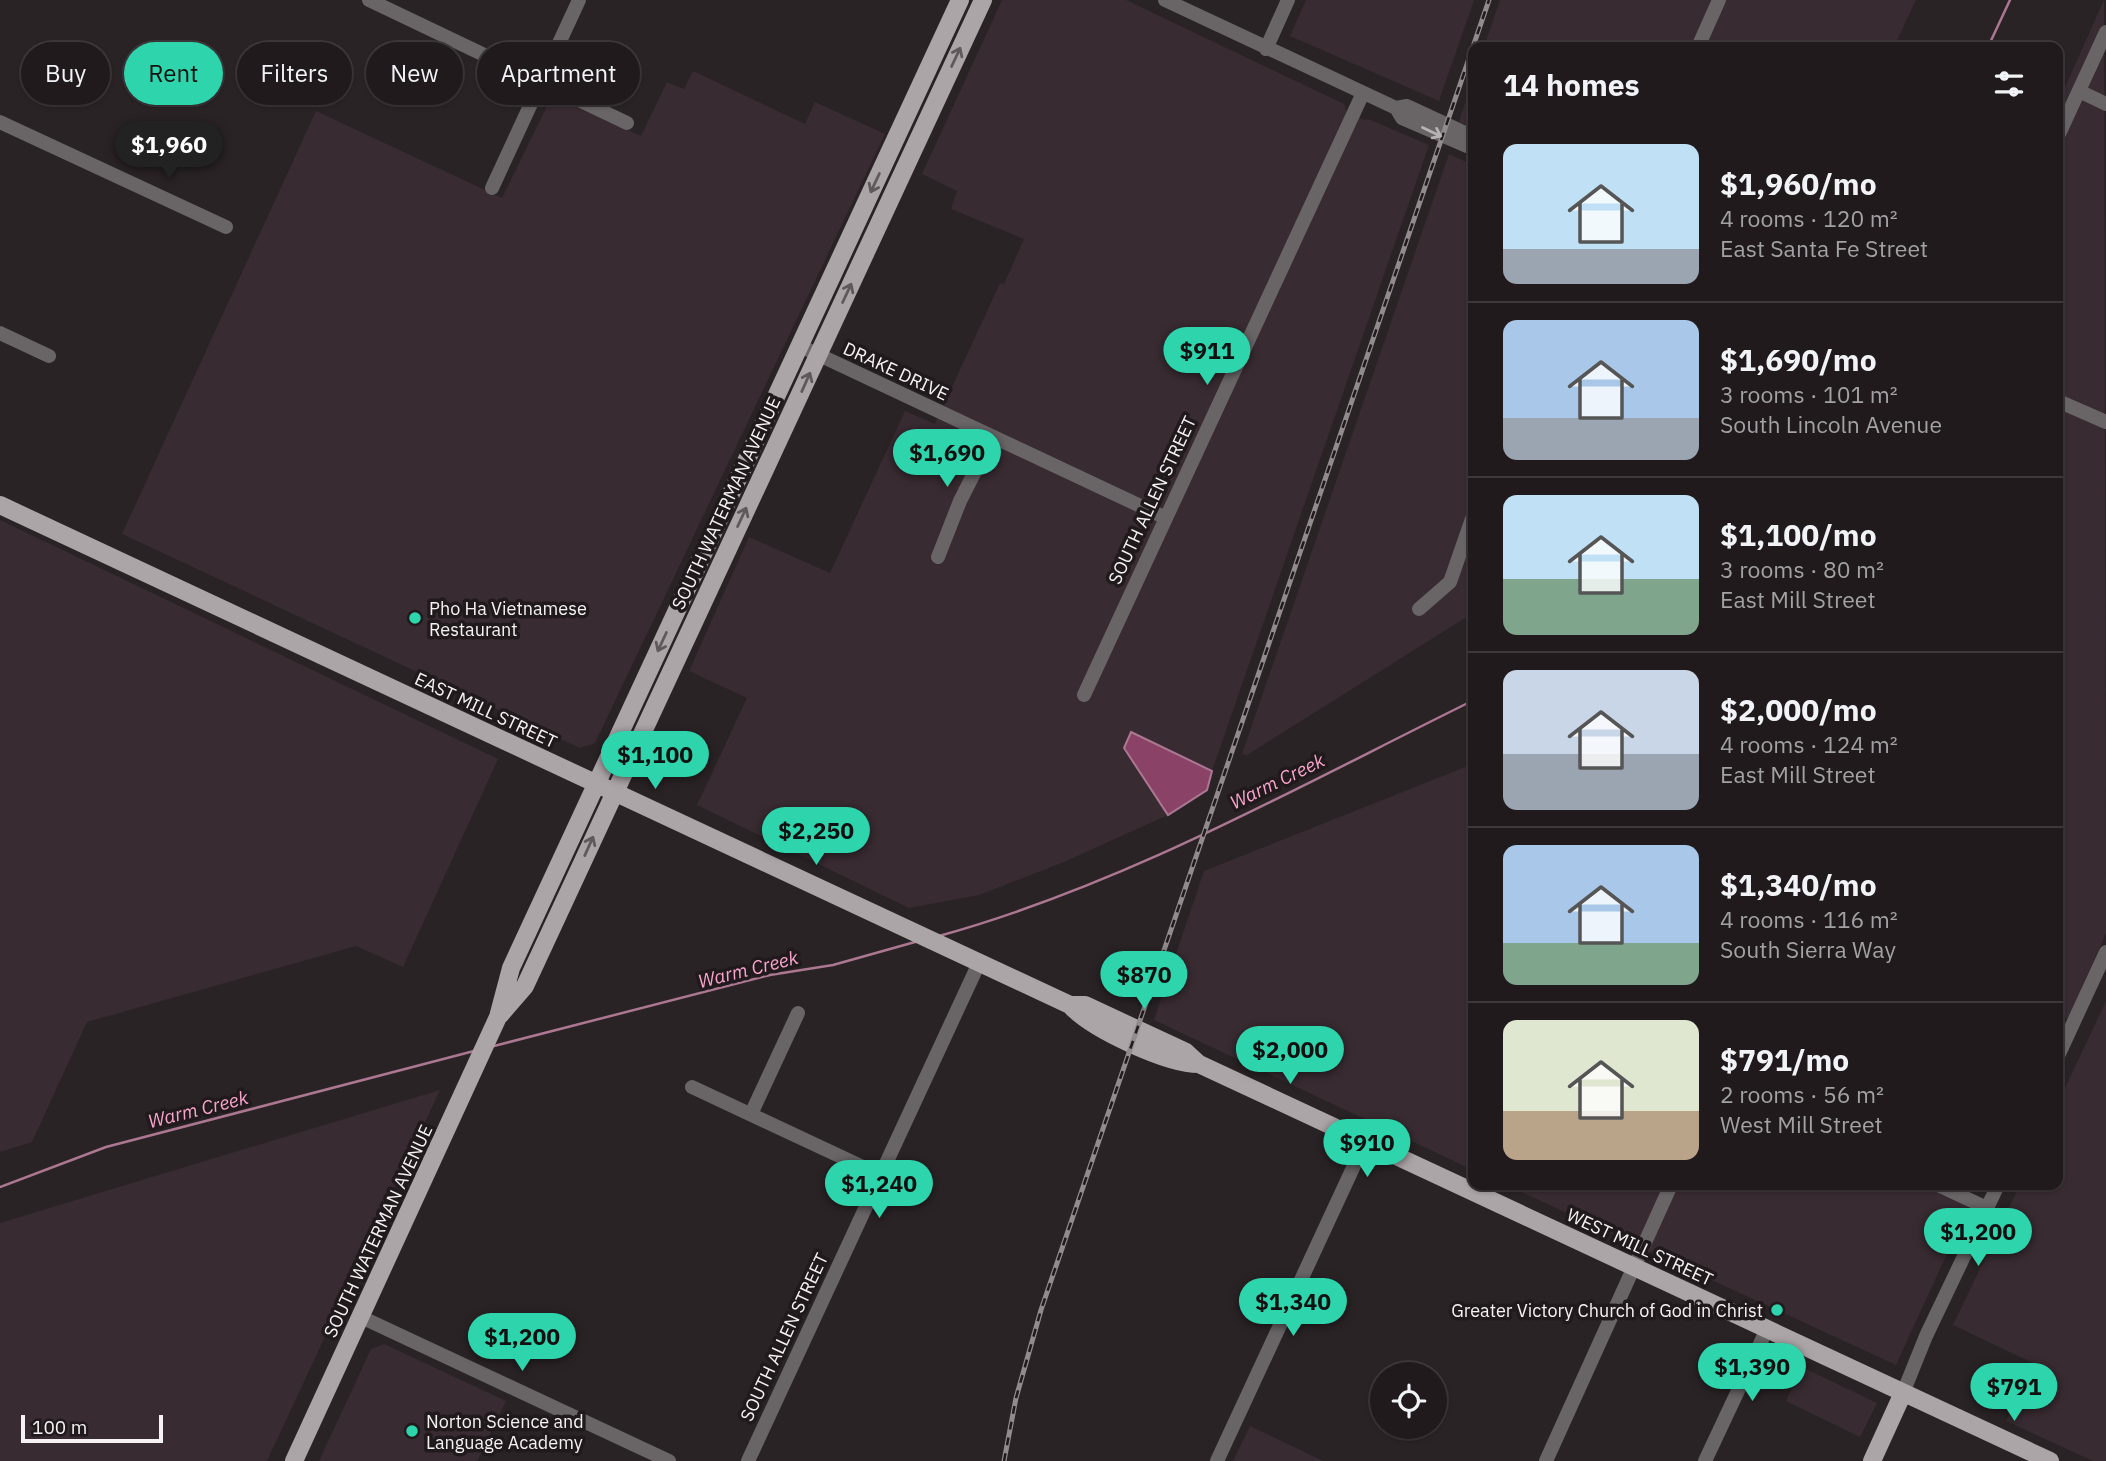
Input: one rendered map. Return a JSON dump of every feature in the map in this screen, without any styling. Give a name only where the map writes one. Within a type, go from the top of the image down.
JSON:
[{"type":"main road","name":"SOUTH WATERMAN AVENUE","points":[[294,1461],[498,1017],[506,980],[960,0]]},
{"type":"main road","name":"SOUTH WATERMAN AVENUE","points":[[498,1017],[525,986],[612,793],[983,0]]},
{"type":"main road","points":[[910,158],[903,149],[916,120],[925,76]]},
{"type":"main road","name":"EAST MILL STREET","points":[[0,505],[1070,1005],[1080,1017],[1168,1059],[1180,1064],[1199,1064],[1365,1142]]},
{"type":"main road","points":[[525,986],[518,978],[555,899],[552,880]]},
{"type":"main road","name":"WEST MILL STREET","points":[[1365,1142],[1468,1190]]},
{"type":"main road","name":"WEST MILL STREET","points":[[1469,1190],[2050,1461]]},
{"type":"main road","points":[[1871,1461],[1903,1393]]},
{"type":"street","points":[[369,0],[477,52]]},
{"type":"street","points":[[559,42],[579,0]]},
{"type":"street","points":[[1165,0],[1395,108],[1402,118],[1468,146]]},
{"type":"street","points":[[1266,48],[1288,0]]},
{"type":"street","points":[[1700,42],[1719,0]]},
{"type":"street","points":[[2063,125],[2106,32]]},
{"type":"street","points":[[2079,91],[2106,104]]},
{"type":"street","name":"SOUTH ALLEN STREET","points":[[1084,695],[1363,93]]},
{"type":"street","points":[[492,188],[530,105]]},
{"type":"street","points":[[589,105],[627,123]]},
{"type":"street","points":[[1395,108],[1407,106],[1468,134]]},
{"type":"street","points":[[0,122],[226,227]]},
{"type":"street","points":[[0,333],[49,356]]},
{"type":"street","name":"DRAKE DRIVE","points":[[800,346],[1166,518]]},
{"type":"street","points":[[2063,403],[2106,422]]},
{"type":"street","points":[[938,557],[960,501],[992,438]]},
{"type":"street","points":[[1419,609],[1450,582],[1468,530]]},
{"type":"street","points":[[2065,1024],[2106,952]]},
{"type":"street","name":"SOUTH ALLEN STREET","points":[[748,1461],[979,963]]},
{"type":"street","points":[[751,1114],[798,1013]]},
{"type":"street","points":[[692,1087],[880,1175]]},
{"type":"street","points":[[1217,1461],[1365,1142]]},
{"type":"street","points":[[1546,1461],[1669,1190]]},
{"type":"street","points":[[1949,1190],[1987,1208]]},
{"type":"street","points":[[1903,1393],[1926,1336],[1996,1190]]},
{"type":"street","points":[[361,1317],[669,1461]]},
{"type":"street","points":[[1705,1461],[1767,1329]]},
{"type":"shaded area","points":[[1002,0],[1126,0],[1344,104],[1346,111],[1364,120],[1368,119],[1429,145],[1212,771],[1131,732],[1124,747],[1168,815],[1064,862],[979,895],[909,908],[697,805],[747,698],[689,671],[749,537],[830,573],[905,411],[935,424],[1000,283],[1004,284],[1024,239],[951,209],[957,191],[922,174]]},
{"type":"shaded area","points":[[1306,0],[1474,0],[1439,101],[1290,36]]},
{"type":"shaded area","points":[[1500,0],[1916,0],[1896,42],[1486,42]]},
{"type":"shaded area","points":[[2104,0],[2106,933],[2068,1019],[2063,1017],[2063,92]]},
{"type":"shaded area","points":[[693,71],[805,124],[815,102],[885,134],[595,743],[580,748],[122,534],[316,111],[502,198],[548,105],[572,105],[641,136],[667,82],[684,89]]},
{"type":"shaded area","points":[[1468,94],[1468,126],[1459,122]]},
{"type":"shaded area","points":[[1449,154],[1468,163],[1468,616],[1247,755],[1242,754]]},
{"type":"shaded area","points":[[0,520],[498,759],[403,967],[356,946],[87,1022],[32,1142],[0,1152]]},
{"type":"shaded area","points":[[1131,732],[1212,771],[1207,790],[1168,815],[1124,748]]},
{"type":"shaded area","points":[[1468,766],[1468,1168],[1154,1020],[1204,871]]},
{"type":"shaded area","points":[[2106,1001],[2106,1461],[2093,1461],[2006,1421],[2033,1363],[1953,1325],[2018,1190],[2063,1190],[2063,1092]]},
{"type":"shaded area","points":[[440,1090],[267,1461],[0,1461],[0,1223]]},
{"type":"shaded area","points":[[1517,1190],[1969,1190],[1963,1203],[1968,1208],[1896,1365]]},
{"type":"shaded area","name":"Norton Science and Language Academy","points":[[384,1344],[506,1401],[477,1461],[319,1461],[371,1349]]},
{"type":"shaded area","points":[[1802,1367],[1877,1403],[1860,1437],[1786,1401]]},
{"type":"shaded area","points":[[1250,1426],[1323,1461],[1233,1461]]},
{"type":"waterway","name":"Warm Creek","points":[[1990,42],[2010,0]]},
{"type":"waterway","name":"Warm Creek","points":[[939,936],[1009,914],[1145,861],[1277,799],[1468,703]]},
{"type":"waterway","name":"Warm Creek","points":[[494,1046],[770,975],[833,965],[915,942]]},
{"type":"waterway","name":"Warm Creek","points":[[0,1187],[106,1147],[474,1051]]},
{"type":"railway","points":[[1475,42],[1489,0]]},
{"type":"railway","points":[[1004,1461],[1016,1398],[1041,1310],[1468,61]]},
{"type":"place","name":"Pho Ha Vietnamese Restaurant","points":[[415,618]]},
{"type":"place","name":"Greater Victory Church of God in Christ","points":[[1777,1310]]},
{"type":"place","name":"Norton Science and Language Academy","points":[[412,1431]]}]
